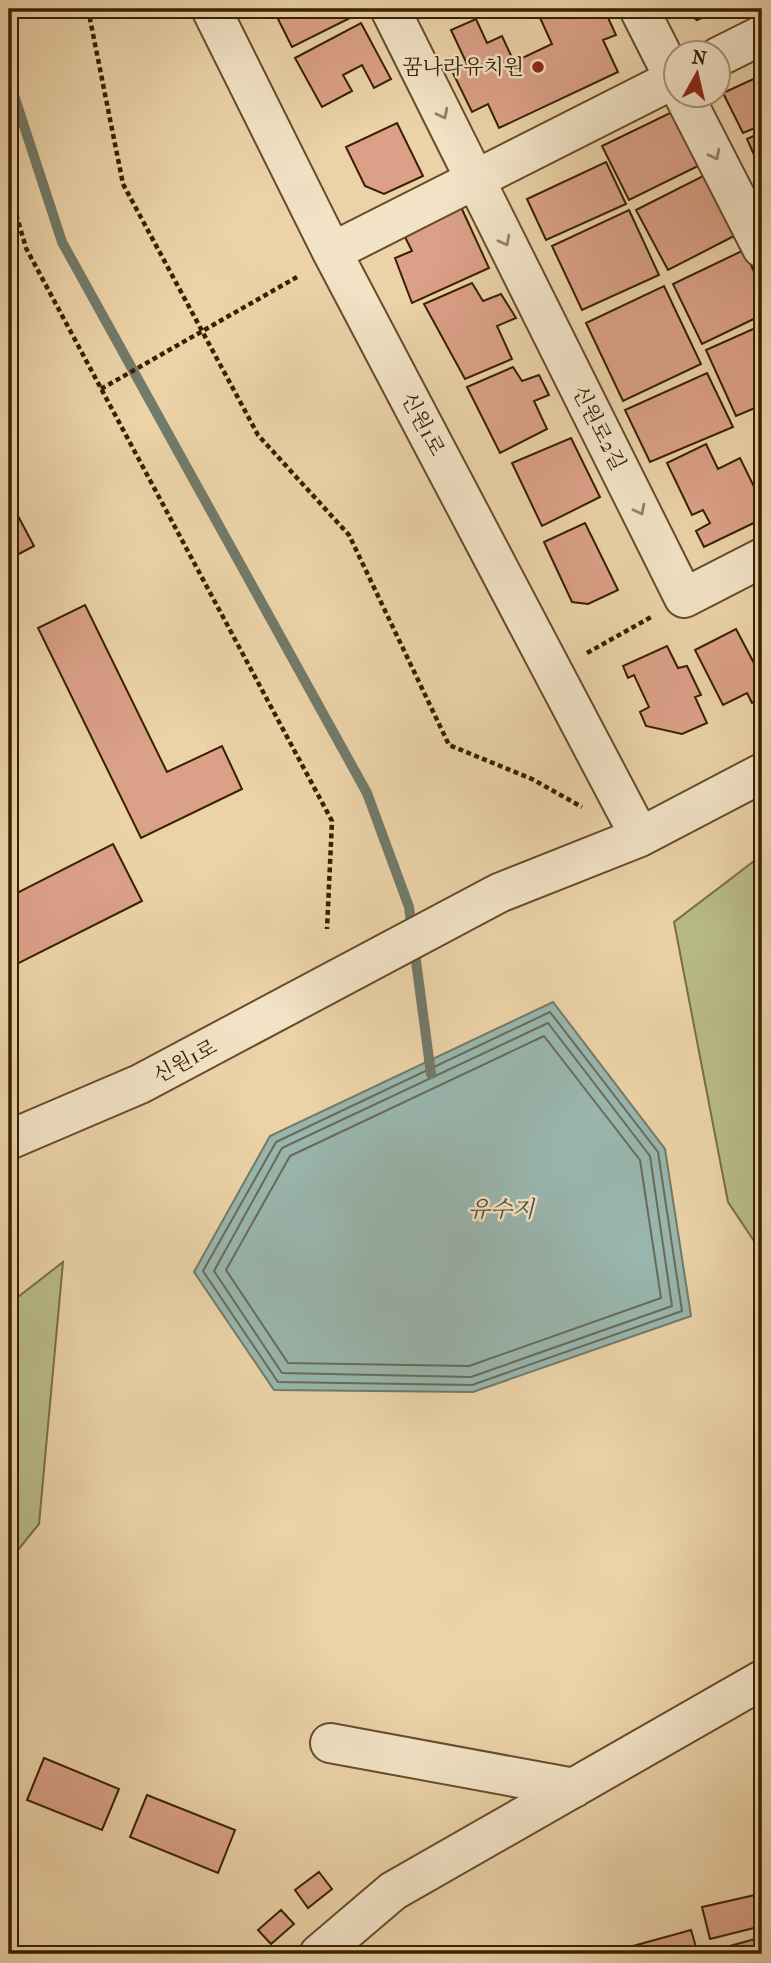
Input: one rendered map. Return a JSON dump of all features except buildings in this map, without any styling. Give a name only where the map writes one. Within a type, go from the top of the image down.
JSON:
[{"type":"street","name":"신원1로","points":[[9,1140],[140,1084],[499,893],[640,837],[332,252],[211,9]]},
{"type":"street","name":"신원로2길","points":[[390,9],[684,598]]},
{"type":"street","points":[[639,9],[662,53]]},
{"type":"street","points":[[732,50],[762,35]]},
{"type":"street","points":[[332,252],[474,180],[662,91]]},
{"type":"street","points":[[691,108],[762,248]]},
{"type":"street","points":[[684,598],[762,558]]},
{"type":"street","points":[[640,837],[762,774]]},
{"type":"street","points":[[319,1954],[394,1891],[762,1680]]},
{"type":"street","points":[[330,1743],[574,1788]]},
{"type":"path","points":[[88,9],[123,184],[258,435],[349,535],[449,745],[532,779],[582,807]]},
{"type":"path","points":[[9,190],[26,248],[331,821],[327,929]]},
{"type":"path","points":[[101,388],[168,353],[201,331],[297,278]]},
{"type":"path","points":[[587,653],[684,598]]},
{"type":"green space","points":[[762,855],[762,1253],[728,1202],[674,922]]},
{"type":"green space","points":[[63,1262],[39,1524],[9,1561],[9,1304]]},
{"type":"water","name":"유수지","points":[[553,1002],[665,1149],[691,1316],[473,1392],[274,1390],[194,1272],[270,1136]]},
{"type":"waterway","points":[[9,80],[62,242],[367,793],[409,907],[412,931]]},
{"type":"waterway","points":[[414,946],[431,1074]]},
{"type":"place","name":"꿈나라유치원","points":[[538,67]]}]
